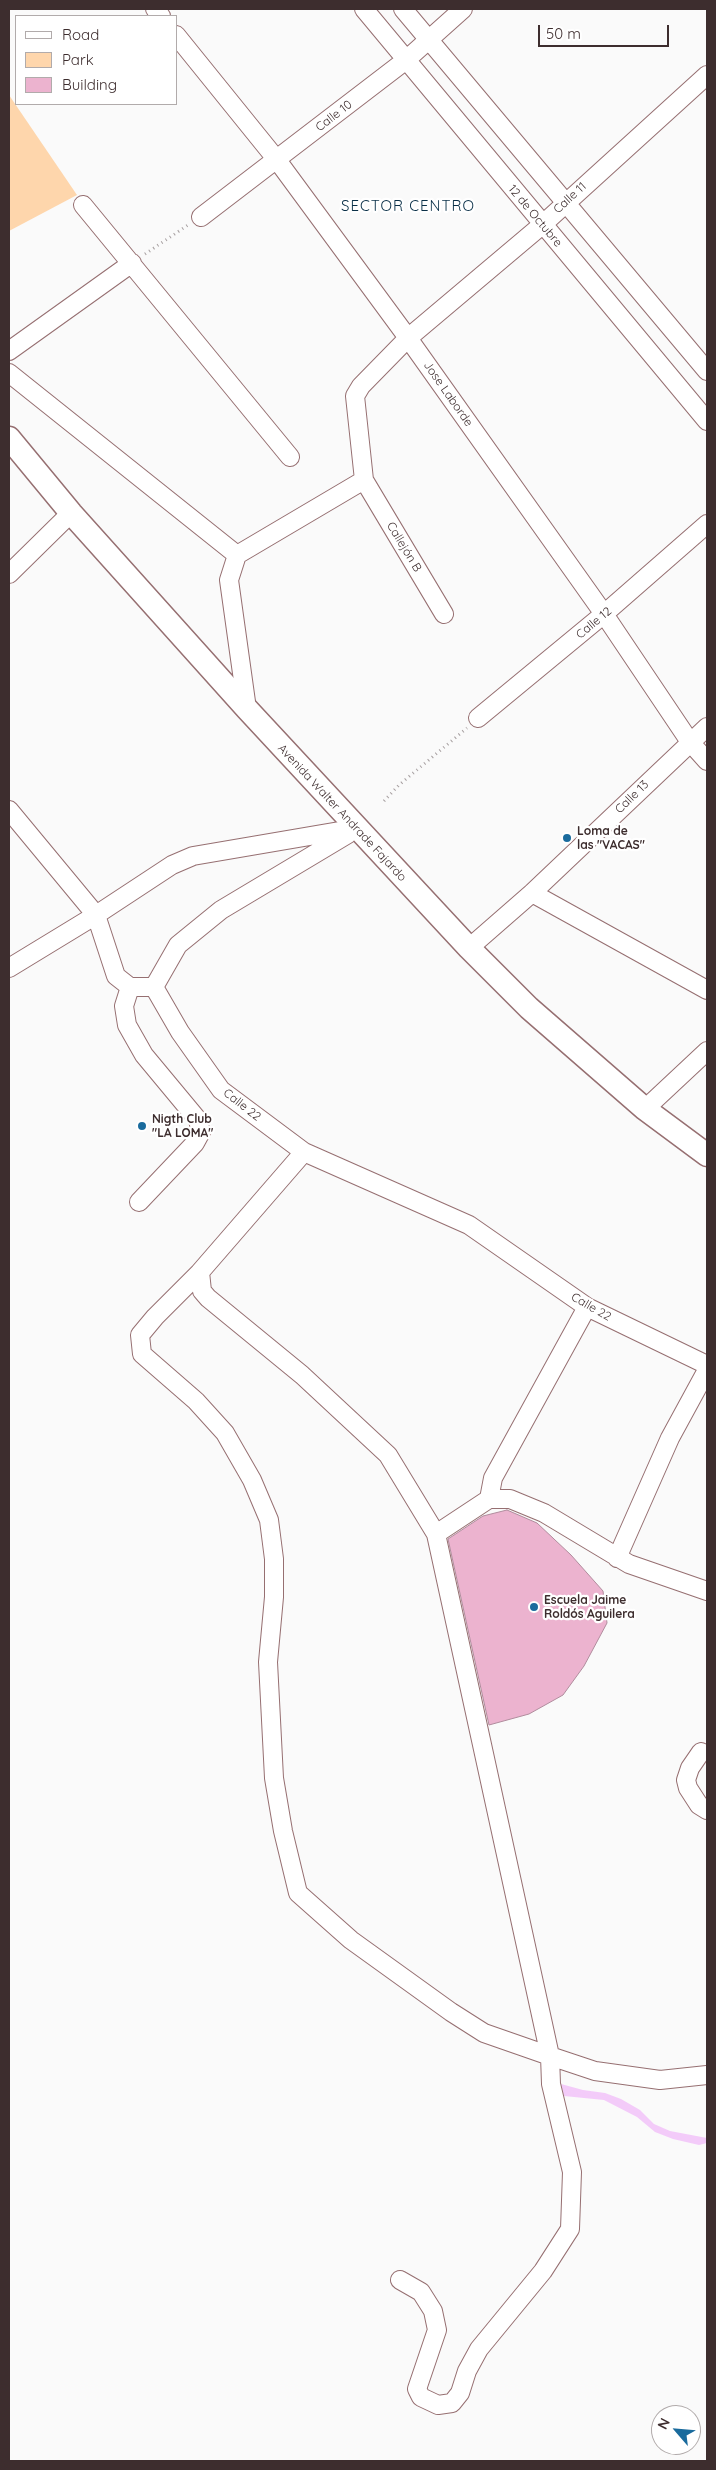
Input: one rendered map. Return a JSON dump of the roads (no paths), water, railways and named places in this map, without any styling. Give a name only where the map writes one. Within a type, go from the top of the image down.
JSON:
[{"type":"main road","name":"Avenida Walter Andrade Fajardo","points":[[9,438],[71,513],[247,709],[469,948],[529,1008],[645,1109],[707,1155]]},
{"type":"street","name":"12 de Octubre","points":[[364,9],[707,421]]},
{"type":"street","points":[[403,9],[707,371]]},
{"type":"street","name":"Calle 10","points":[[201,217],[406,60],[463,9]]},
{"type":"street","name":"Jose Laborde","points":[[178,37],[277,160],[408,338],[604,614],[690,742],[707,761]]},
{"type":"street","name":"Calle 11","points":[[364,480],[356,392],[408,338],[542,225],[564,203],[707,76]]},
{"type":"street","points":[[83,205],[290,456]]},
{"type":"street","points":[[9,351],[132,263]]},
{"type":"street","points":[[9,373],[237,554]]},
{"type":"street","points":[[247,709],[229,580],[237,554],[364,480]]},
{"type":"street","name":"Callejón B","points":[[364,480],[444,614]]},
{"type":"street","points":[[9,574],[71,513]]},
{"type":"street","name":"Calle 12","points":[[478,718],[604,614],[707,524]]},
{"type":"street","name":"Calle 13","points":[[469,948],[532,892],[707,727]]},
{"type":"street","points":[[9,810],[96,915],[116,976],[130,987],[154,986],[178,945],[221,910],[357,828]]},
{"type":"street","points":[[9,968],[96,915],[172,864],[193,856],[357,828]]},
{"type":"street","points":[[532,892],[707,990]]},
{"type":"street","name":"Calle 22","points":[[154,986],[180,1032],[222,1090],[304,1152],[469,1225],[587,1307],[707,1365]]},
{"type":"street","points":[[130,987],[124,1006],[127,1025],[144,1055],[198,1120],[201,1132],[195,1143],[139,1202]]},
{"type":"street","points":[[645,1109],[707,1051]]},
{"type":"street","points":[[304,1152],[200,1272],[154,1317],[140,1335],[142,1354],[196,1401],[225,1432],[252,1480],[268,1520],[274,1559],[274,1597],[268,1662],[274,1778],[283,1831],[298,1893],[351,1940],[451,2012],[484,2033],[595,2071],[660,2080],[707,2075]]},
{"type":"street","points":[[200,1272],[202,1291],[208,1298],[302,1375],[388,1455],[436,1534],[550,2056],[551,2084],[572,2172],[570,2229],[543,2272],[479,2349],[467,2371],[460,2393],[452,2403],[438,2405],[421,2397],[417,2389],[437,2330],[433,2311],[421,2292],[400,2280]]},
{"type":"street","points":[[489,1499],[493,1478],[587,1307]]},
{"type":"street","points":[[617,1558],[670,1438],[707,1370]]},
{"type":"street","points":[[436,1534],[489,1499],[510,1499],[544,1513],[617,1558],[707,1591]]},
{"type":"street","points":[[705,1747],[690,1768],[686,1780],[688,1788],[699,1806],[707,1810]]},
{"type":"place","name":"Loma de las \"VACAS\"","points":[[567,838]]},
{"type":"place","name":"Nigth Club \"LA LOMA\"","points":[[142,1126]]},
{"type":"place","name":"Escuela Jaime Roldós Aguilera","points":[[534,1607]]},
{"type":"district","name":"SECTOR CENTRO","points":[[408,206]]}]
